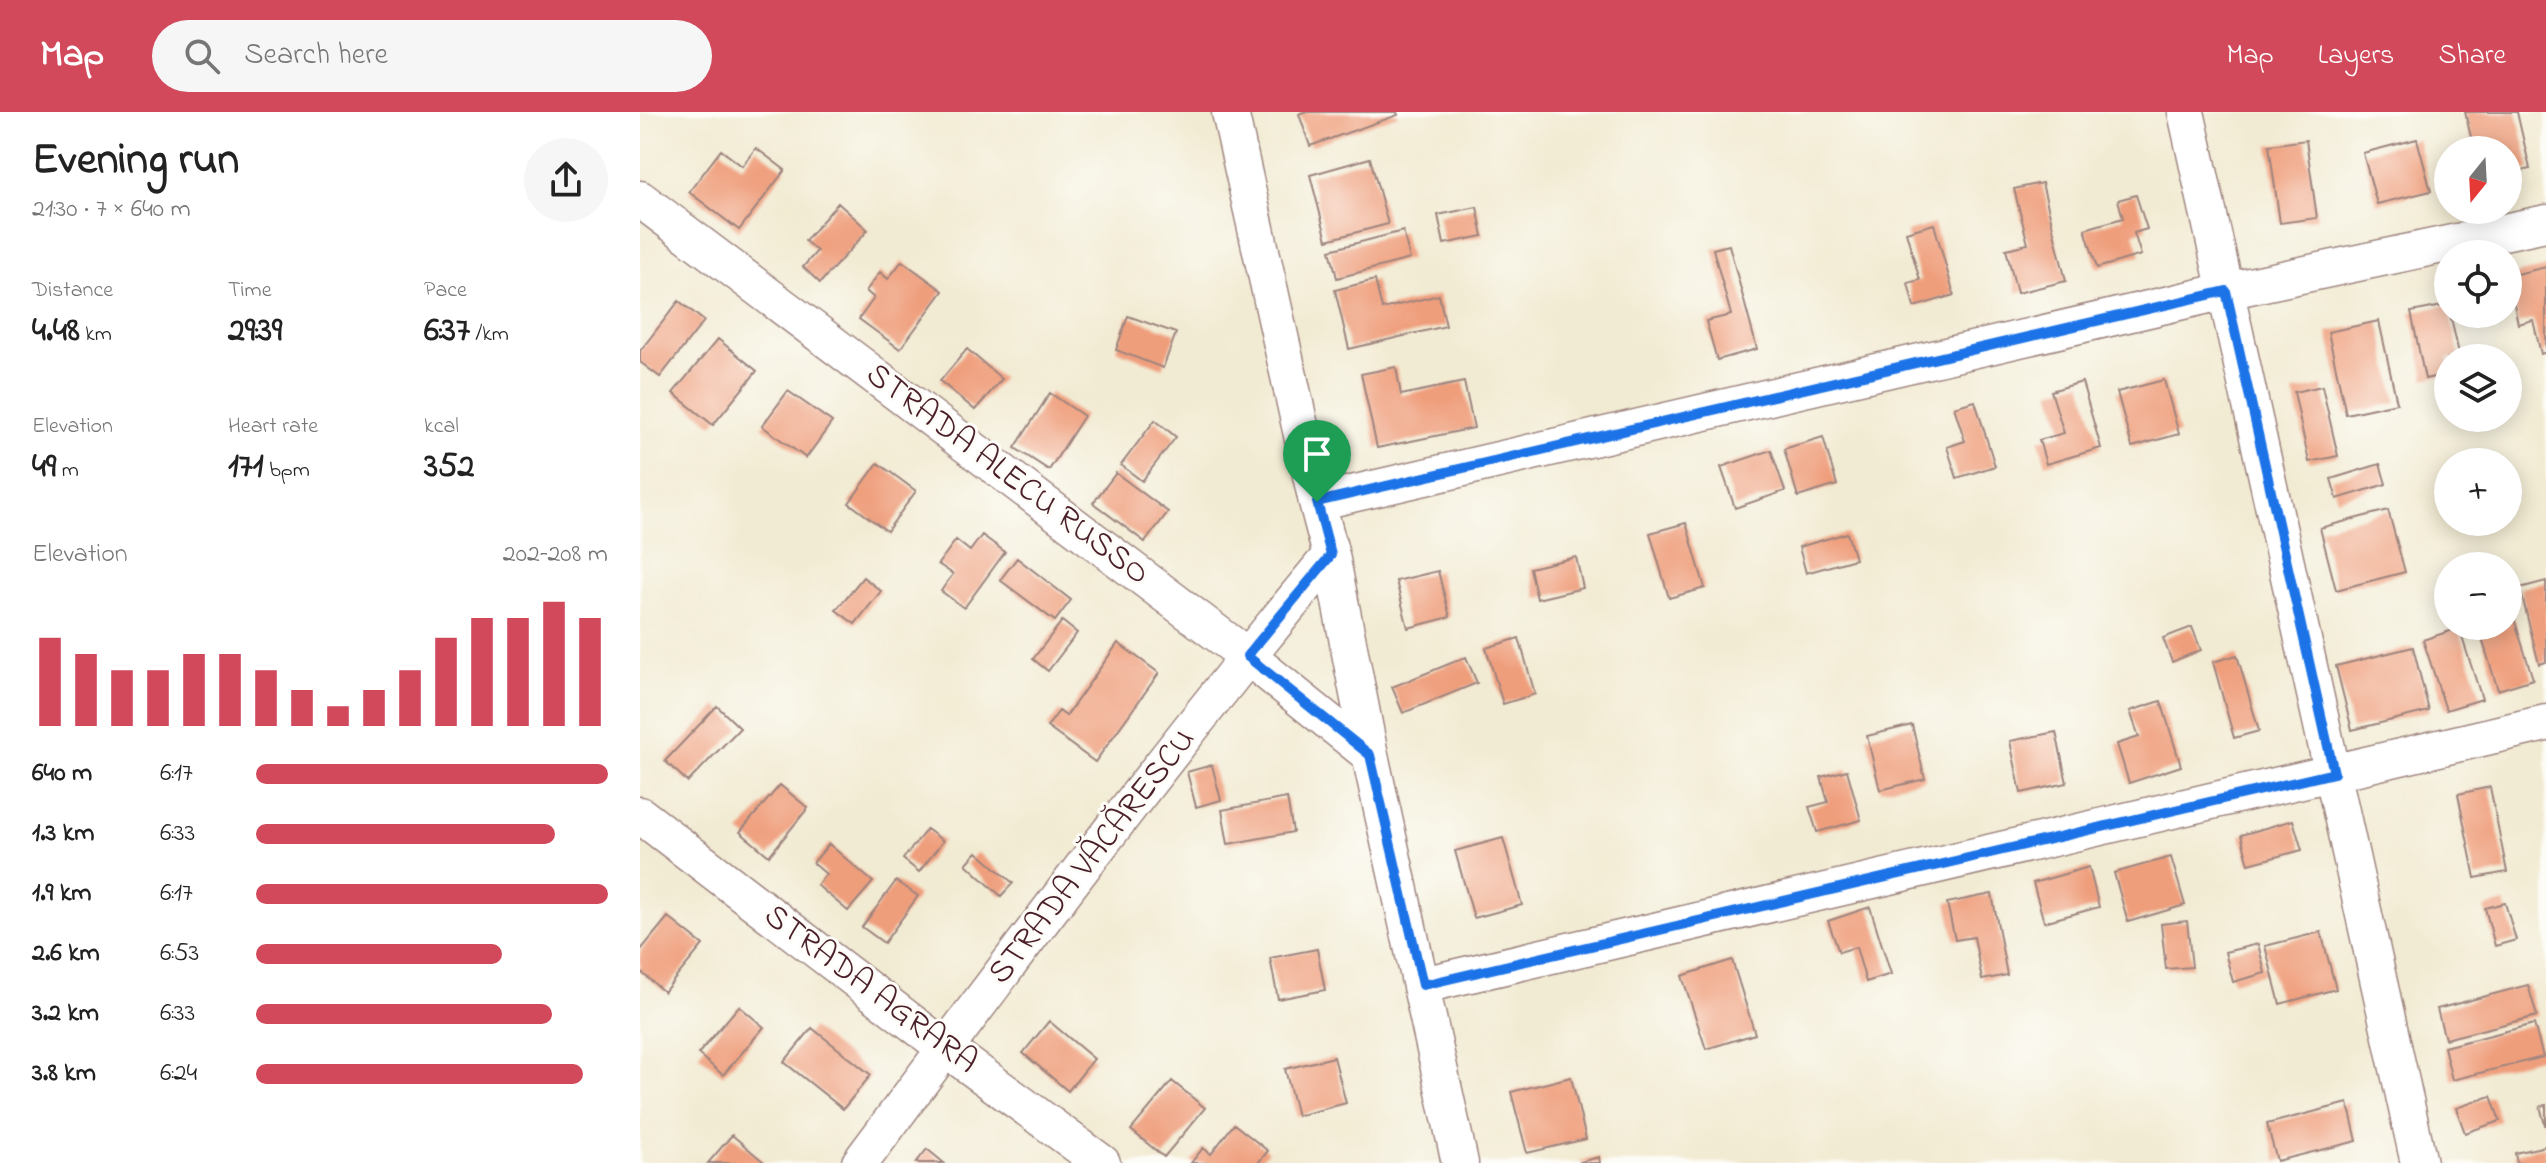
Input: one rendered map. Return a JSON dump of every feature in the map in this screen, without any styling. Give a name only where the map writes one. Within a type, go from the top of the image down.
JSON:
[{"type":"street","points":[[1230,112],[1331,555],[1370,755],[1460,1163]]},
{"type":"street","points":[[2186,112],[2419,1163]]},
{"type":"street","name":"STRADA ALECU RUSSO","points":[[640,199],[1247,656],[1370,755]]},
{"type":"street","points":[[1317,502],[2226,291],[2546,223]]},
{"type":"street","name":"STRADA VĂCĂRESCU","points":[[860,1163],[1247,656],[1331,555]]},
{"type":"street","points":[[1423,985],[2546,723]]},
{"type":"street","name":"STRADA AGRARA","points":[[640,815],[945,1048],[1102,1163]]},
{"type":"building","points":[[1397,112],[1398,115],[1310,146],[1299,114]]},
{"type":"building","points":[[2465,112],[2517,112],[2530,169],[2522,171],[2522,136],[2471,136]]},
{"type":"building","points":[[2417,139],[2431,191],[2377,204],[2363,153]]},
{"type":"building","points":[[2306,140],[2317,218],[2280,223],[2269,145]]},
{"type":"building","points":[[756,148],[785,170],[739,230],[689,192],[721,150],[742,166]]},
{"type":"building","points":[[1370,158],[1388,224],[1327,240],[1310,175]]},
{"type":"building","points":[[2042,183],[2066,281],[2017,293],[2006,249],[2028,244],[2014,189]]},
{"type":"building","points":[[2136,195],[2147,229],[2134,233],[2141,255],[2097,268],[2085,229],[2123,218],[2118,200]]},
{"type":"building","points":[[838,203],[868,230],[820,283],[803,267],[817,251],[805,241]]},
{"type":"building","points":[[1477,207],[1483,236],[1444,244],[1438,215]]},
{"type":"building","points":[[1934,224],[1954,295],[1914,307],[1908,283],[1920,280],[1906,232]]},
{"type":"building","points":[[1403,231],[1410,259],[1337,278],[1330,250]]},
{"type":"building","points":[[1729,245],[1757,349],[1717,360],[1706,321],[1731,315],[1713,249]]},
{"type":"building","points":[[902,261],[943,291],[900,349],[859,319],[874,298],[866,291],[880,272],[888,279]]},
{"type":"building","points":[[2546,267],[2546,352],[2541,354],[2533,320],[2522,323],[2522,273]]},
{"type":"building","points":[[1375,280],[1382,309],[1439,295],[1446,326],[1349,349],[1335,290]]},
{"type":"building","points":[[679,301],[704,321],[660,377],[640,362],[640,351]]},
{"type":"building","points":[[2434,308],[2434,328],[2453,328],[2457,344],[2434,344],[2434,377],[2425,379],[2411,312]]},
{"type":"building","points":[[1128,316],[1176,333],[1163,368],[1116,350]]},
{"type":"building","points":[[2379,321],[2397,403],[2346,414],[2328,332]]},
{"type":"building","points":[[718,339],[757,371],[713,425],[673,393]]},
{"type":"building","points":[[967,349],[1002,379],[975,410],[940,381]]},
{"type":"building","points":[[1396,367],[1401,395],[1464,382],[1474,428],[1377,448],[1361,374]]},
{"type":"building","points":[[2164,380],[2179,434],[2132,447],[2117,392]]},
{"type":"building","points":[[2082,382],[2101,448],[2046,464],[2039,440],[2064,433],[2051,391]]},
{"type":"building","points":[[2322,386],[2338,456],[2309,462],[2294,392]]},
{"type":"building","points":[[788,391],[832,422],[806,458],[762,426]]},
{"type":"building","points":[[1050,393],[1084,416],[1049,470],[1015,448]]},
{"type":"building","points":[[1975,401],[1995,466],[1957,478],[1947,447],[1965,441],[1954,407]]},
{"type":"building","points":[[1155,420],[1176,437],[1142,481],[1121,465]]},
{"type":"building","points":[[1823,437],[1837,485],[1798,497],[1784,449]]},
{"type":"building","points":[[1771,450],[1785,491],[1735,508],[1721,467]]},
{"type":"building","points":[[878,463],[916,491],[887,531],[849,503]]},
{"type":"building","points":[[2380,464],[2386,484],[2337,499],[2331,479]]},
{"type":"building","points":[[1116,473],[1168,512],[1145,542],[1093,503]]},
{"type":"building","points":[[2388,510],[2405,572],[2336,590],[2320,528]]},
{"type":"building","points":[[1686,523],[1705,588],[1669,598],[1650,533]]},
{"type":"building","points":[[1847,533],[1855,559],[1806,573],[1799,547]]},
{"type":"building","points":[[982,535],[1005,552],[964,608],[941,591],[953,574],[938,564],[956,540],[970,551]]},
{"type":"building","points":[[1576,557],[1583,588],[1537,599],[1530,568]]},
{"type":"building","points":[[1017,558],[1071,600],[1055,621],[1000,580]]},
{"type":"building","points":[[1438,571],[1450,617],[1408,628],[1396,581]]},
{"type":"building","points":[[863,577],[881,591],[855,624],[836,610]]},
{"type":"building","points":[[2546,581],[2546,662],[2539,664],[2522,596],[2522,587]]},
{"type":"building","points":[[1062,621],[1077,633],[1048,671],[1033,659]]},
{"type":"building","points":[[2192,627],[2201,650],[2172,662],[2163,638]]},
{"type":"building","points":[[2434,636],[2434,640],[2463,640],[2482,699],[2446,710],[2423,640]]},
{"type":"building","points":[[1519,638],[1535,694],[1503,704],[1486,648]]},
{"type":"building","points":[[2482,640],[2521,640],[2533,679],[2498,690]]},
{"type":"building","points":[[1118,643],[1159,673],[1095,762],[1047,727],[1059,711],[1066,716]]},
{"type":"building","points":[[2413,647],[2429,711],[2352,730],[2336,666]]},
{"type":"building","points":[[2237,655],[2259,731],[2234,738],[2213,662]]},
{"type":"building","points":[[1466,657],[1477,683],[1403,713],[1392,687]]},
{"type":"building","points":[[2161,701],[2181,766],[2129,783],[2117,744],[2139,737],[2130,711]]},
{"type":"building","points":[[717,706],[740,728],[688,782],[665,761]]},
{"type":"building","points":[[1912,725],[1925,779],[1880,790],[1867,736]]},
{"type":"building","points":[[2056,732],[2067,783],[2021,793],[2010,741]]},
{"type":"building","points":[[1212,765],[1221,800],[1196,807],[1187,772]]},
{"type":"building","points":[[1847,770],[1861,820],[1817,832],[1809,807],[1828,802],[1821,777]]},
{"type":"building","points":[[780,785],[808,808],[769,856],[740,832]]},
{"type":"building","points":[[2490,787],[2507,872],[2475,878],[2458,794]]},
{"type":"building","points":[[1287,798],[1293,832],[1228,844],[1222,810]]},
{"type":"building","points":[[2293,820],[2302,850],[2249,864],[2241,835]]},
{"type":"building","points":[[927,829],[943,841],[919,872],[903,859]]},
{"type":"building","points":[[1503,838],[1522,905],[1474,918],[1455,851]]},
{"type":"building","points":[[829,844],[873,882],[848,911],[817,885],[826,874],[813,863]]},
{"type":"building","points":[[977,852],[1013,883],[1001,896],[966,864]]},
{"type":"building","points":[[2171,857],[2185,905],[2128,922],[2114,873]]},
{"type":"building","points":[[2089,867],[2099,907],[2044,922],[2033,883]]},
{"type":"building","points":[[896,881],[918,896],[884,943],[862,927]]},
{"type":"building","points":[[1992,894],[2007,975],[1982,980],[1974,937],[1955,940],[1947,903]]},
{"type":"building","points":[[2505,903],[2516,940],[2495,946],[2485,908]]},
{"type":"building","points":[[1870,907],[1891,974],[1866,982],[1856,947],[1839,952],[1828,921]]},
{"type":"building","points":[[668,917],[703,945],[664,992],[640,971],[640,951]]},
{"type":"building","points":[[2187,921],[2192,967],[2166,969],[2161,924]]},
{"type":"building","points":[[2321,932],[2336,989],[2280,1004],[2265,946]]},
{"type":"building","points":[[2258,944],[2265,973],[2233,982],[2225,952]]},
{"type":"building","points":[[1317,949],[1325,990],[1278,999],[1270,958]]},
{"type":"building","points":[[1732,960],[1755,1034],[1706,1049],[1682,976]]},
{"type":"building","points":[[2528,985],[2537,1016],[2445,1039],[2437,1009]]},
{"type":"building","points":[[739,1006],[764,1027],[723,1075],[698,1054]]},
{"type":"building","points":[[1049,1021],[1094,1059],[1068,1091],[1023,1053]]},
{"type":"building","points":[[2534,1024],[2543,1057],[2452,1080],[2444,1047]]},
{"type":"building","points":[[812,1028],[871,1075],[843,1109],[784,1062]]},
{"type":"building","points":[[1334,1057],[1346,1103],[1297,1116],[1285,1069]]},
{"type":"building","points":[[1571,1077],[1586,1139],[1527,1153],[1511,1092]]},
{"type":"building","points":[[1172,1081],[1205,1108],[1164,1157],[1131,1130]]},
{"type":"building","points":[[2491,1096],[2500,1121],[2465,1133],[2456,1108]]},
{"type":"building","points":[[2348,1103],[2357,1141],[2277,1161],[2267,1124]]},
{"type":"building","points":[[2546,1105],[2546,1125],[2545,1125],[2540,1106]]},
{"type":"building","points":[[1234,1124],[1268,1151],[1258,1163],[1191,1163],[1203,1148],[1211,1154]]},
{"type":"building","points":[[732,1135],[765,1163],[708,1163]]},
{"type":"building","points":[[2546,1146],[2546,1163],[2517,1163],[2515,1153]]},
{"type":"building","points":[[927,1149],[944,1163],[916,1163]]},
{"type":"building","points":[[1599,1157],[1600,1163],[1580,1163],[1580,1162]]},
{"type":"route","points":[[2226,291],[2334,773],[1423,985],[1370,755],[1247,656],[1331,555],[1317,502],[2226,291]]}]
